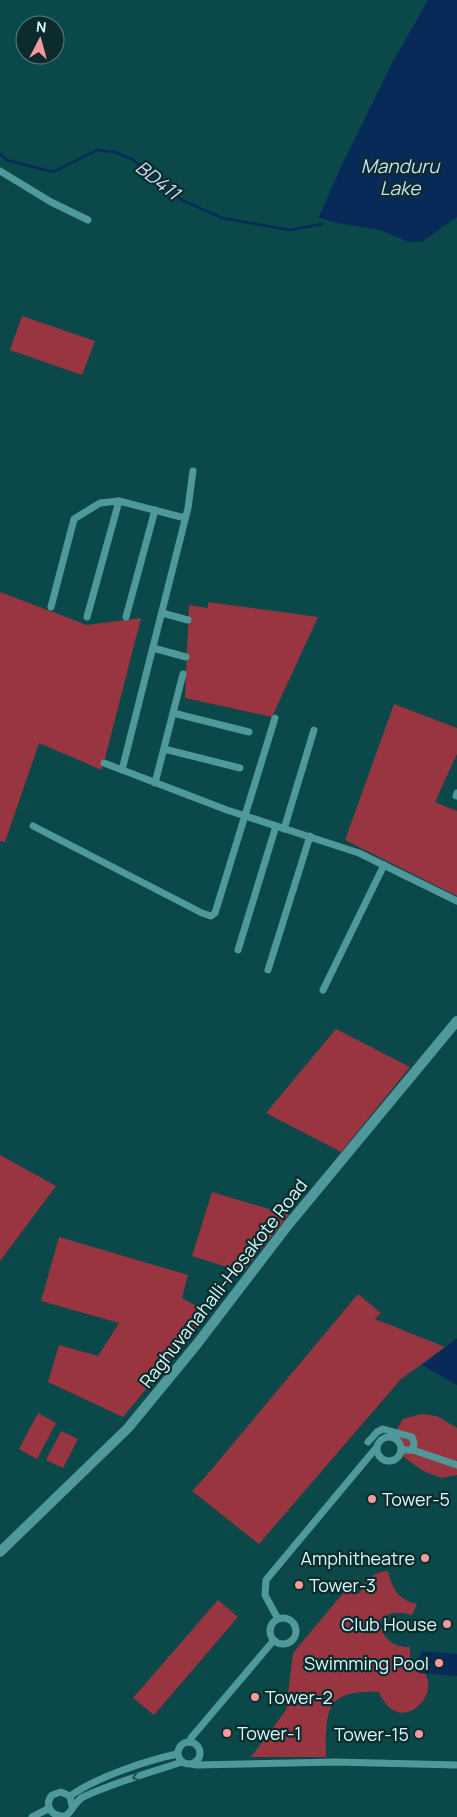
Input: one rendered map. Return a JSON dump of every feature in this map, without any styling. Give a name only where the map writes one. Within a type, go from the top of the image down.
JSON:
[{"type":"main road","name":"Raghuvanahalli-Hosakote Road","points":[[0,1552],[128,1428],[197,1344],[288,1225],[457,1021]]},
{"type":"street","points":[[0,171],[51,202],[88,220]]},
{"type":"street","points":[[122,770],[185,518],[193,471]]},
{"type":"street","points":[[51,607],[74,519],[100,503],[119,501],[185,518]]},
{"type":"street","points":[[87,617],[119,501]]},
{"type":"street","points":[[126,617],[155,510]]},
{"type":"street","points":[[162,613],[188,620]]},
{"type":"street","points":[[153,648],[186,657]]},
{"type":"street","points":[[154,783],[183,674]]},
{"type":"street","points":[[173,713],[249,732]]},
{"type":"street","points":[[33,826],[202,914],[211,916],[215,913],[275,718]]},
{"type":"street","points":[[284,829],[314,730]]},
{"type":"street","points":[[164,749],[240,768]]},
{"type":"street","points":[[104,763],[245,816],[359,853],[457,901]]},
{"type":"street","points":[[238,950],[276,826]]},
{"type":"street","points":[[268,970],[310,836]]},
{"type":"street","points":[[323,990],[384,865]]},
{"type":"street","points":[[368,1442],[379,1431],[386,1430],[412,1437],[414,1443],[413,1450]]},
{"type":"street","points":[[278,1619],[265,1595],[266,1580],[376,1448],[380,1440],[392,1437],[399,1442],[401,1450],[394,1460],[386,1462],[380,1458],[376,1448]]},
{"type":"street","points":[[401,1450],[413,1450],[457,1465]]},
{"type":"street","points":[[286,1618],[293,1623],[296,1631],[293,1638],[282,1644],[274,1640],[270,1630],[272,1623],[278,1619],[286,1618]]},
{"type":"street","points":[[190,1742],[190,1738],[274,1640]]},
{"type":"street","points":[[70,1796],[82,1788],[132,1767],[177,1754],[181,1745],[190,1742],[197,1745],[200,1752],[198,1759],[192,1764]]},
{"type":"street","points":[[177,1754],[182,1762]]},
{"type":"street","points":[[72,1806],[70,1796],[66,1793],[56,1792],[49,1799],[48,1809],[58,1817],[65,1816],[80,1798],[103,1788],[182,1762],[197,1766],[335,1762],[457,1765]]},
{"type":"street","points":[[32,1817],[48,1809]]},
{"type":"shaded area","points":[[22,316],[95,341],[82,375],[10,350]]},
{"type":"shaded area","points":[[0,592],[87,625],[141,618],[102,770],[39,743],[5,842],[0,841]]},
{"type":"shaded area","points":[[208,602],[318,617],[272,717],[185,698],[189,605],[208,608]]},
{"type":"shaded area","points":[[394,704],[457,728],[457,754],[435,802],[457,811],[457,896],[345,840]]},
{"type":"shaded area","points":[[336,1029],[410,1067],[341,1152],[266,1113]]},
{"type":"shaded area","points":[[0,1155],[56,1186],[0,1261]]},
{"type":"shaded area","points":[[212,1192],[289,1215],[243,1272],[192,1256]]},
{"type":"shaded area","points":[[59,1237],[188,1275],[182,1298],[209,1313],[123,1417],[48,1382],[59,1345],[98,1356],[119,1323],[41,1301]]},
{"type":"shaded area","points":[[358,1294],[381,1313],[375,1319],[445,1347],[401,1379],[259,1544],[192,1491]]},
{"type":"shaded area","points":[[38,1413],[56,1423],[37,1459],[19,1449]]},
{"type":"shaded area","points":[[421,1414],[437,1416],[457,1428],[457,1475],[442,1478],[423,1471],[401,1455],[393,1436],[403,1419]]},
{"type":"shaded area","points":[[61,1431],[78,1439],[63,1468],[46,1460]]},
{"type":"shaded area","points":[[388,1571],[397,1592],[405,1600],[417,1604],[412,1615],[395,1613],[380,1620],[385,1636],[398,1646],[410,1647],[410,1661],[423,1671],[428,1682],[427,1694],[420,1704],[411,1711],[400,1712],[389,1707],[379,1692],[361,1692],[348,1695],[338,1699],[328,1715],[326,1757],[251,1757],[286,1710],[293,1653],[349,1586],[359,1594],[370,1578],[378,1573]]},
{"type":"shaded area","points":[[218,1600],[238,1617],[154,1715],[133,1698]]},
{"type":"water","name":"Manduru Lake","points":[[428,0],[457,0],[457,217],[423,241],[409,242],[380,230],[332,222],[319,217],[340,169],[391,65]]},
{"type":"water","points":[[457,1338],[457,1385],[422,1365]]},
{"type":"water","name":"Swimming Pool","points":[[421,1651],[457,1654],[457,1676],[419,1673]]},
{"type":"waterway","name":"BD411","points":[[0,154],[7,160],[53,172],[97,150],[115,152],[132,159],[182,200],[222,218],[290,230],[322,224]]},
{"type":"place","name":"Tower-5","points":[[372,1499]]},
{"type":"place","name":"Amphitheatre","points":[[425,1558]]},
{"type":"place","name":"Tower-3","points":[[299,1585]]},
{"type":"place","name":"Club House","points":[[447,1624]]},
{"type":"place","name":"Swimming Pool","points":[[439,1663]]},
{"type":"place","name":"Tower-2","points":[[255,1697]]},
{"type":"place","name":"Tower-1","points":[[227,1733]]},
{"type":"place","name":"Tower-15","points":[[419,1734]]}]
